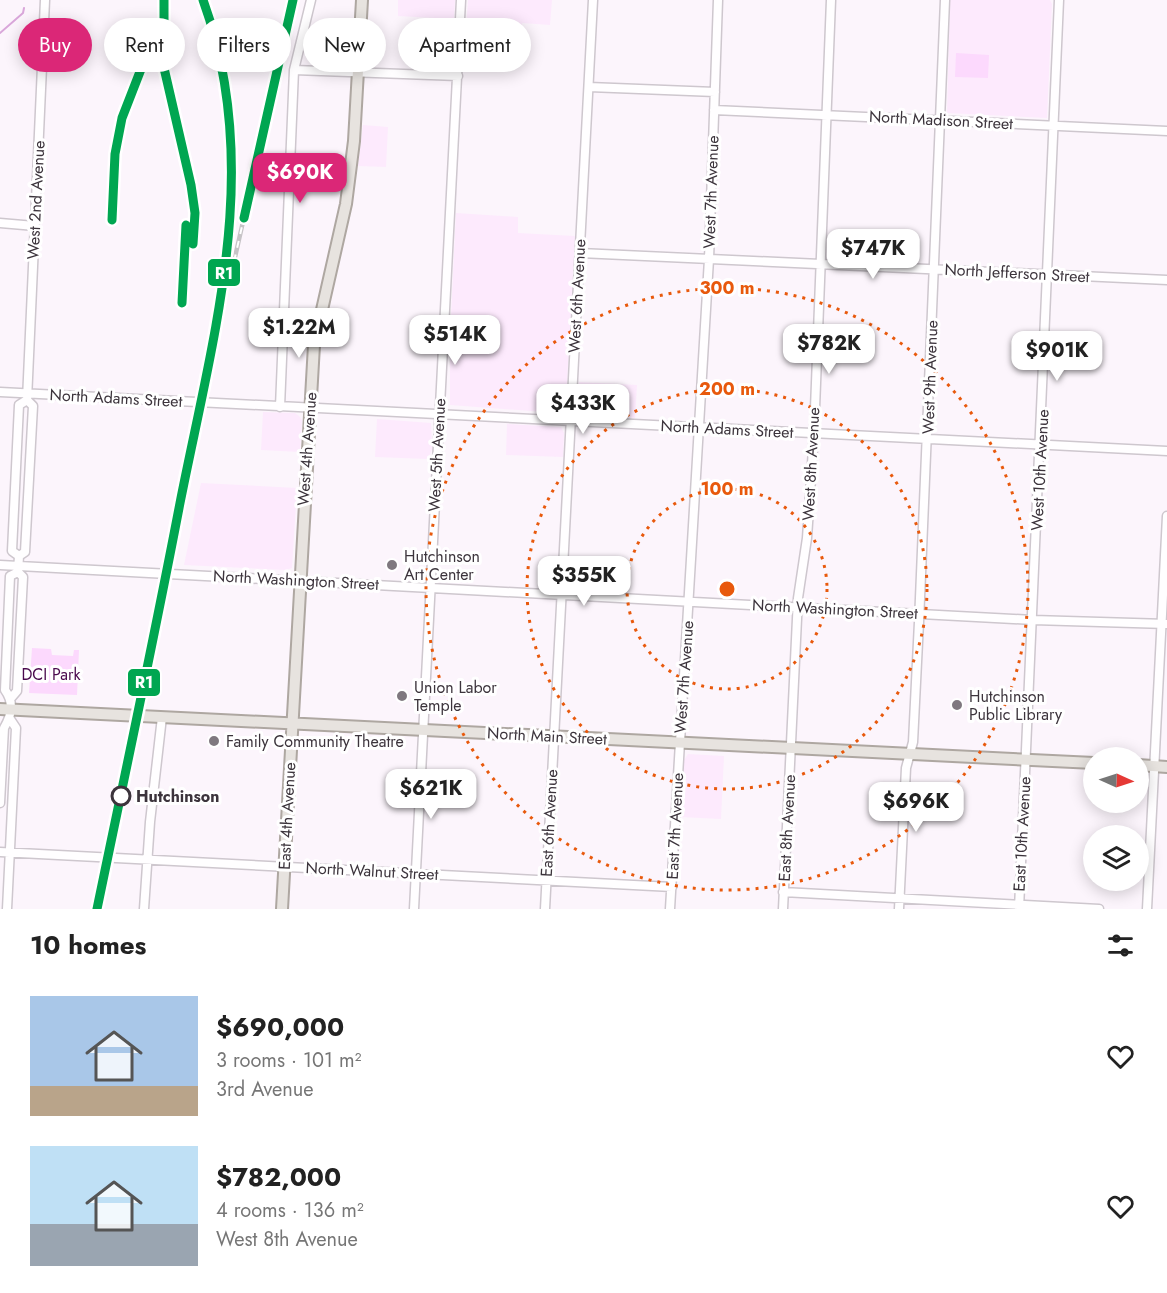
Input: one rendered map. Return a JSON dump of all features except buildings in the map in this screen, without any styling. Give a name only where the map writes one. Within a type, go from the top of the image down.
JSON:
[{"type":"main road","name":"West 4th Avenue","points":[[362,0],[362,18]]},
{"type":"main road","name":"West 4th Avenue","points":[[291,723],[314,345],[346,204],[360,72]]},
{"type":"main road","name":"North Main Street","points":[[8,709],[1083,763]]},
{"type":"main road","name":"East 4th Avenue","points":[[282,909],[291,723]]},
{"type":"main road","points":[[1149,766],[1167,766]]},
{"type":"street","name":"West 2nd Avenue","points":[[19,556],[25,552],[33,406],[27,397],[45,0]]},
{"type":"street","points":[[280,407],[294,70],[311,0]]},
{"type":"street","name":"West 5th Avenue","points":[[414,909],[461,0]]},
{"type":"street","name":"West 6th Avenue","points":[[554,737],[593,0]]},
{"type":"street","name":"West 7th Avenue","points":[[680,743],[709,259],[718,0]]},
{"type":"street","name":"West 8th Avenue","points":[[791,748],[798,606],[807,538],[814,434],[831,0]]},
{"type":"street","name":"West 9th Avenue","points":[[899,909],[905,770],[913,742],[920,614],[945,0]]},
{"type":"street","name":"West 10th Avenue","points":[[1026,760],[1059,0]]},
{"type":"street","points":[[294,70],[303,70]]},
{"type":"street","points":[[360,72],[458,76]]},
{"type":"street","points":[[589,87],[715,92]]},
{"type":"street","name":"North Madison Street","points":[[714,110],[1167,131]]},
{"type":"street","points":[[0,224],[35,226]]},
{"type":"street","name":"North Jefferson Street","points":[[580,253],[1167,280]]},
{"type":"street","name":"North Adams Street","points":[[0,392],[27,397],[439,414],[1167,451]]},
{"type":"street","name":"West 2nd Avenue","points":[[19,556],[12,551],[18,425],[20,405],[27,397]]},
{"type":"street","points":[[1147,909],[1164,624],[1167,516]]},
{"type":"street","name":"West 2nd Avenue","points":[[0,803],[4,728],[8,709],[17,691],[23,577],[18,569],[19,556]]},
{"type":"street","name":"North Washington Street","points":[[0,565],[18,569],[299,580],[1033,620],[1164,624]]},
{"type":"street","points":[[7,909],[5,853],[16,729],[8,709]]},
{"type":"street","points":[[144,909],[162,717]]},
{"type":"street","name":"East 6th Avenue","points":[[545,909],[554,737]]},
{"type":"street","name":"East 7th Avenue","points":[[670,909],[680,743]]},
{"type":"street","name":"East 8th Avenue","points":[[783,909],[791,748]]},
{"type":"street","name":"East 10th Avenue","points":[[1019,907],[1026,760]]},
{"type":"street","name":"North Walnut Street","points":[[5,853],[672,886]]},
{"type":"street","points":[[783,892],[1019,907],[1099,909]]},
{"type":"shaded area","points":[[398,0],[455,0],[454,18],[398,16]]},
{"type":"shaded area","points":[[468,0],[552,0],[550,25],[531,24],[531,18],[467,18]]},
{"type":"shaded area","points":[[950,0],[1050,0],[1052,4],[1047,118],[947,113]]},
{"type":"shaded area","points":[[363,125],[388,127],[386,167],[358,166]]},
{"type":"shaded area","points":[[456,213],[518,217],[518,233],[575,236],[566,401],[559,413],[450,405],[450,336]]},
{"type":"shaded area","points":[[579,382],[637,385],[635,418],[583,415],[578,406]]},
{"type":"shaded area","points":[[263,412],[295,413],[299,416],[302,420],[300,452],[261,450]]},
{"type":"shaded area","points":[[377,419],[431,423],[432,449],[428,459],[375,457]]},
{"type":"shaded area","points":[[507,424],[561,427],[564,433],[563,457],[506,455]]},
{"type":"shaded area","points":[[201,483],[297,488],[292,568],[286,570],[184,565]]},
{"type":"shaded area","points":[[688,754],[724,756],[721,819],[680,817],[684,760]]},
{"type":"green space","points":[[956,53],[989,55],[988,78],[955,77]]},
{"type":"green space","name":"DCI Park","points":[[32,648],[51,649],[52,655],[73,656],[74,650],[79,650],[77,695],[29,693]]},
{"type":"waterway","points":[[0,33],[23,13],[24,8]]},
{"type":"railway","points":[[164,0],[164,68],[191,185],[195,213],[193,244]]},
{"type":"railway","points":[[231,275],[293,0]]},
{"type":"railway","points":[[112,220],[115,154],[122,118],[139,72]]},
{"type":"railway","points":[[182,303],[185,229]]},
{"type":"transit line","name":"R1","points":[[164,0],[164,68],[191,185],[195,213],[193,244]]},
{"type":"transit line","name":"R1","points":[[97,909],[206,377],[227,252],[231,189],[230,126],[221,63],[203,0]]},
{"type":"transit line","name":"R1","points":[[244,218],[293,0]]},
{"type":"transit line","name":"R1","points":[[112,220],[115,154],[122,118],[140,72]]},
{"type":"transit line","name":"R1","points":[[182,303],[186,225]]},
{"type":"place","name":"Hutchinson Art Center","points":[[392,565]]},
{"type":"place","name":"Union Labor Temple","points":[[402,696]]},
{"type":"place","name":"Hutchinson Public Library","points":[[957,705]]},
{"type":"place","name":"Family Community Theatre","points":[[214,741]]},
{"type":"place","name":"Hutchinson","points":[[121,796]]}]
